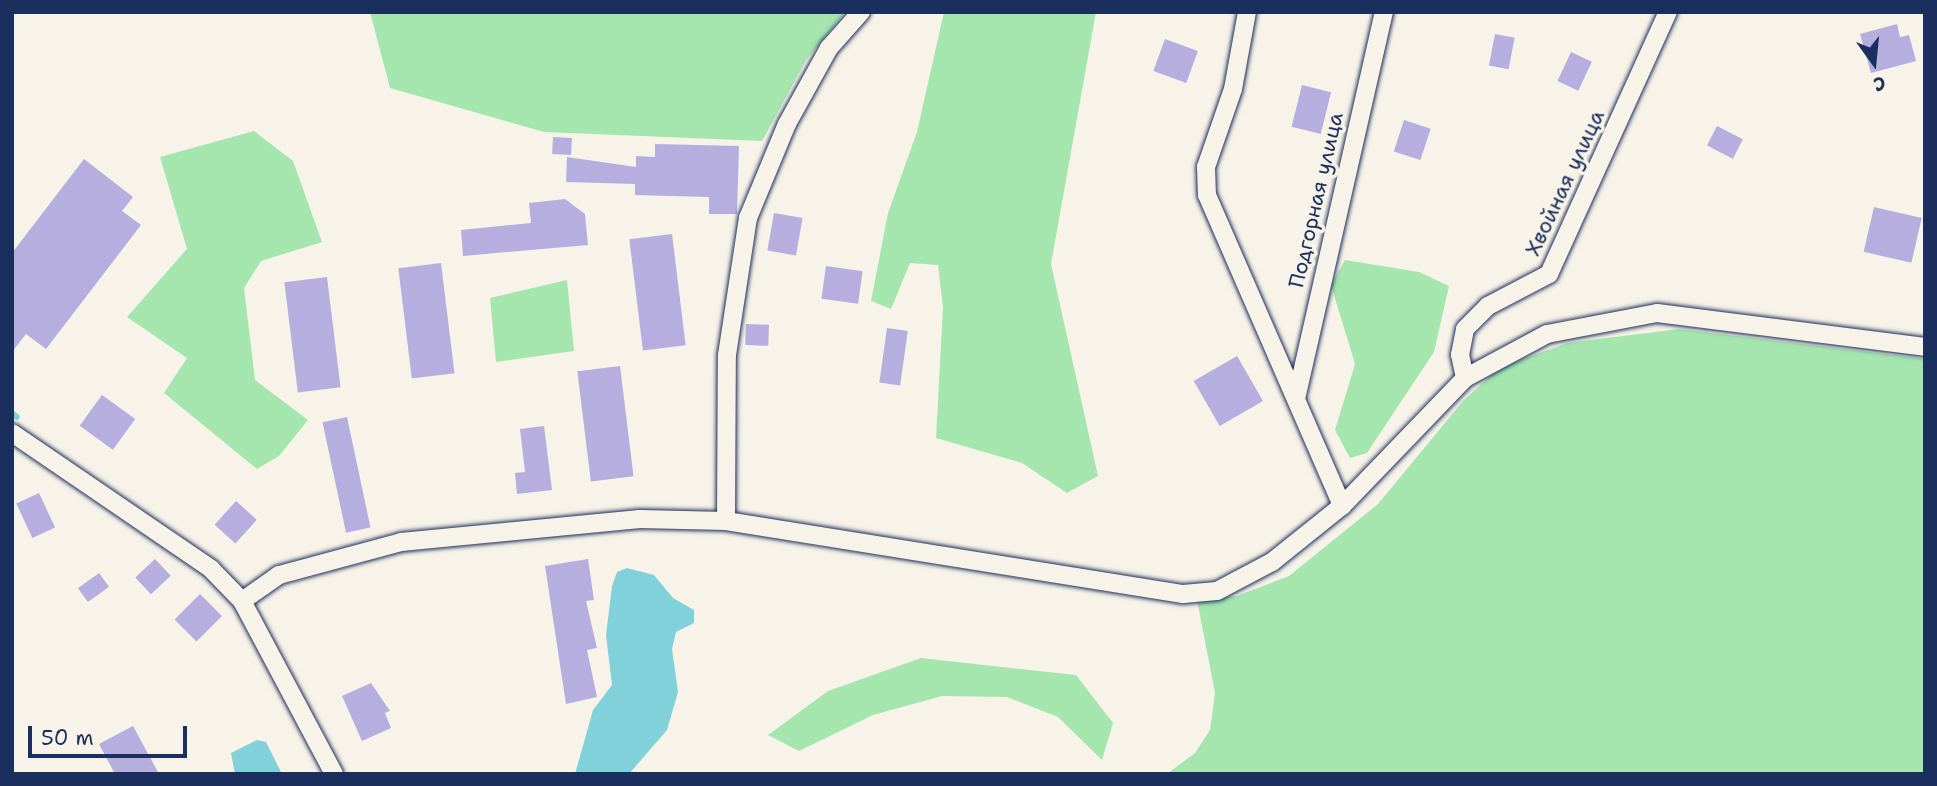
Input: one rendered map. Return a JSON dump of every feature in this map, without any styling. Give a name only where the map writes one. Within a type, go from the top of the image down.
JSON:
[{"type":"street","points":[[726,521],[727,355],[748,218],[787,124],[829,48],[861,12]]},
{"type":"street","points":[[1247,12],[1233,89],[1206,167],[1207,195],[1342,506]]},
{"type":"street","name":"Подгорная улица","points":[[1296,399],[1384,12]]},
{"type":"street","name":"Хвойная улица","points":[[1465,378],[1460,355],[1465,330],[1488,306],[1549,274],[1668,12]]},
{"type":"street","points":[[242,601],[279,575],[401,542],[552,523],[726,521],[1183,594],[1217,591],[1272,562],[1342,506],[1465,378],[1547,334],[1657,313],[1925,347]]},
{"type":"street","points":[[12,433],[211,569],[242,601],[334,774]]},
{"type":"green space","points":[[370,12],[845,12],[806,60],[762,141],[544,132],[390,88]]},
{"type":"green space","points":[[944,12],[1096,12],[1051,264],[1098,476],[1067,493],[1022,463],[936,438],[943,308],[938,265],[910,263],[891,309],[871,301],[888,213],[917,132]]},
{"type":"green space","points":[[254,131],[293,161],[322,242],[261,261],[244,288],[255,380],[308,420],[279,456],[257,469],[164,393],[187,358],[127,317],[187,249],[160,157]]},
{"type":"green space","points":[[1345,260],[1419,272],[1449,286],[1434,352],[1367,453],[1350,458],[1335,430],[1355,364],[1331,285]]},
{"type":"green space","points":[[567,280],[574,351],[496,362],[490,298]]},
{"type":"green space","points":[[1679,329],[1925,359],[1925,774],[1167,774],[1195,753],[1210,730],[1215,693],[1197,600],[1237,596],[1289,576],[1378,504],[1463,401],[1499,368],[1567,343]]},
{"type":"green space","points":[[921,658],[1076,675],[1113,723],[1102,760],[1058,717],[1007,697],[942,696],[873,715],[799,751],[768,735],[828,691]]},
{"type":"water","points":[[627,568],[654,575],[673,598],[694,610],[694,623],[676,632],[672,649],[678,692],[667,730],[629,774],[575,774],[593,710],[612,685],[606,635],[612,586],[617,572]]},
{"type":"water","points":[[257,740],[266,742],[282,774],[235,774],[231,753]]},
{"type":"building","points":[[1897,24],[1900,37],[1909,35],[1916,61],[1871,73],[1860,34]]},
{"type":"building","points":[[1495,34],[1515,38],[1509,69],[1489,65]]},
{"type":"building","points":[[1165,39],[1198,51],[1186,83],[1153,71]]},
{"type":"building","points":[[1571,52],[1592,62],[1578,91],[1557,81]]},
{"type":"building","points":[[1302,85],[1331,92],[1321,134],[1292,127]]},
{"type":"building","points":[[1404,120],[1431,129],[1420,160],[1394,151]]},
{"type":"building","points":[[1717,126],[1743,139],[1733,159],[1707,146]]},
{"type":"building","points":[[553,137],[572,138],[571,155],[552,154]]},
{"type":"building","points":[[655,144],[739,146],[737,214],[709,214],[709,197],[635,195],[635,184],[566,182],[567,157],[636,167],[636,156],[655,157]]},
{"type":"building","points":[[84,159],[133,197],[122,211],[141,225],[46,349],[26,334],[12,352],[12,253]]},
{"type":"building","points":[[565,199],[585,214],[588,245],[463,256],[461,230],[531,223],[529,203]]},
{"type":"building","points":[[1874,207],[1922,218],[1911,263],[1864,252]]},
{"type":"building","points":[[774,213],[803,218],[796,255],[767,250]]},
{"type":"building","points":[[672,234],[686,345],[643,350],[629,239]]},
{"type":"building","points":[[441,263],[455,373],[412,378],[398,268]]},
{"type":"building","points":[[826,266],[863,271],[858,304],[821,299]]},
{"type":"building","points":[[327,277],[341,387],[298,392],[284,282]]},
{"type":"building","points":[[746,324],[769,325],[768,346],[745,345]]},
{"type":"building","points":[[887,328],[908,331],[900,385],[879,382]]},
{"type":"building","points":[[1237,356],[1263,401],[1220,426],[1194,381]]},
{"type":"building","points":[[620,366],[634,476],[591,481],[577,371]]},
{"type":"building","points":[[102,395],[135,419],[113,450],[80,426]]},
{"type":"building","points":[[347,417],[370,528],[346,533],[323,422]]},
{"type":"building","points":[[544,426],[552,490],[517,494],[515,473],[525,472],[520,429]]},
{"type":"building","points":[[39,493],[55,527],[32,538],[16,504]]},
{"type":"building","points":[[236,501],[257,520],[235,544],[215,525]]},
{"type":"building","points":[[155,559],[171,576],[151,594],[135,577]]},
{"type":"building","points":[[588,559],[594,600],[586,601],[597,648],[587,650],[597,697],[566,704],[545,566]]},
{"type":"building","points":[[99,573],[109,587],[88,602],[78,588]]},
{"type":"building","points":[[200,594],[222,616],[196,641],[175,619]]},
{"type":"building","points":[[371,683],[390,711],[385,713],[391,728],[362,741],[342,696]]},
{"type":"building","points":[[133,726],[159,774],[115,774],[99,744]]},
{"type":"waterway","points":[[12,413],[17,417]]}]
